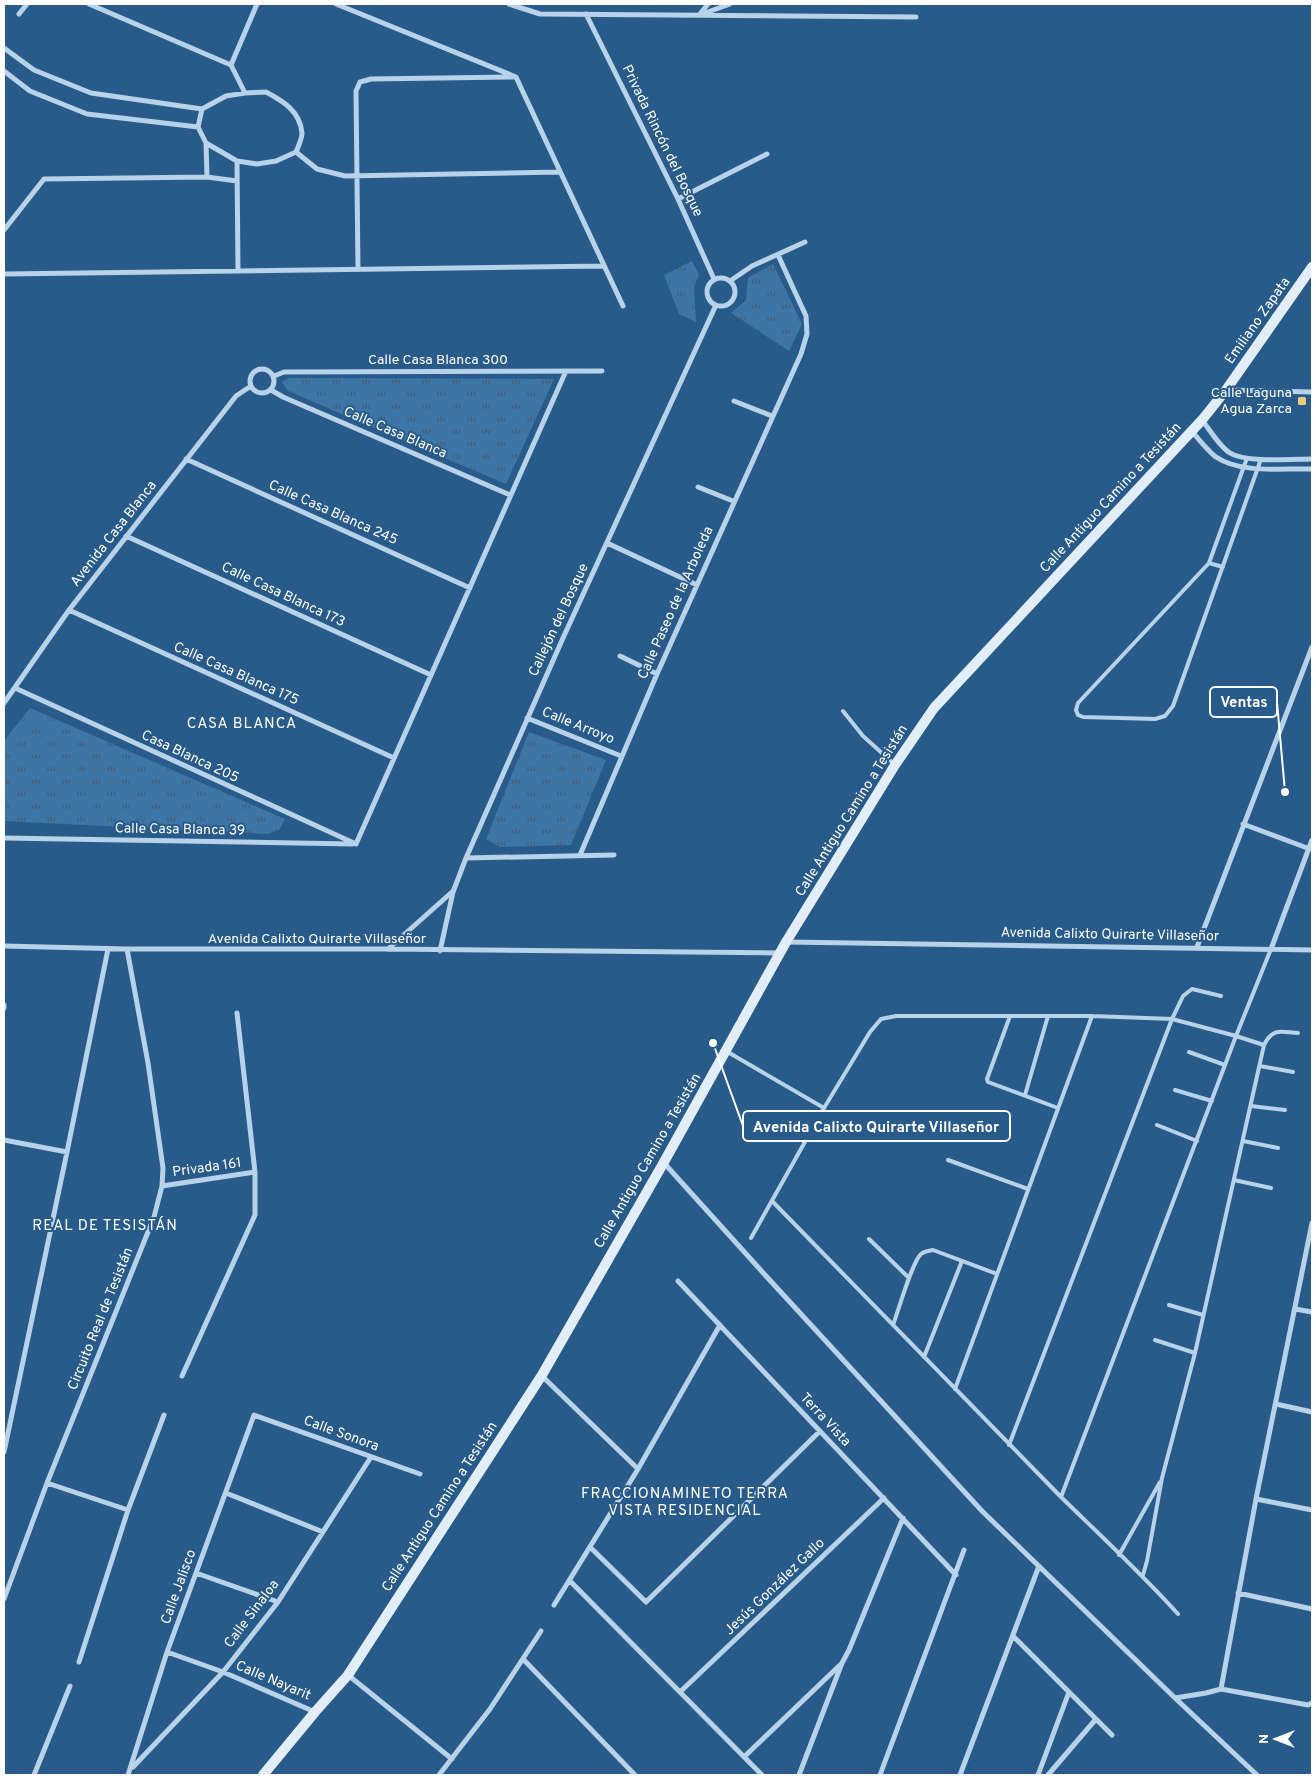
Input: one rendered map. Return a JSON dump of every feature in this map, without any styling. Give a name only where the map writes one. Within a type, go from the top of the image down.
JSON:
[{"type":"street","points":[[19,14],[27,4]]},
{"type":"street","points":[[89,4],[231,65],[245,93]]},
{"type":"street","points":[[231,65],[257,4]]},
{"type":"street","points":[[336,4],[516,77],[623,306]]},
{"type":"street","points":[[509,4],[540,14],[916,16]]},
{"type":"street","points":[[700,14],[708,4]]},
{"type":"street","points":[[700,14],[730,4]]},
{"type":"street","name":"Privada Rincón del Bosque","points":[[586,14],[678,198],[714,279]]},
{"type":"street","points":[[4,48],[34,70],[91,93],[202,109],[226,96],[266,92],[296,113],[302,134],[296,152],[276,161],[257,164],[236,161],[206,143]]},
{"type":"street","points":[[4,71],[30,91],[87,114],[198,127]]},
{"type":"street","points":[[358,269],[356,91],[360,82],[371,79],[516,77]]},
{"type":"street","points":[[202,109],[198,127],[206,143],[207,177]]},
{"type":"street","points":[[296,152],[317,169],[345,176],[560,172]]},
{"type":"street","points":[[678,198],[767,154]]},
{"type":"street","points":[[236,161],[238,271]]},
{"type":"street","points":[[4,230],[44,179],[207,177],[237,181]]},
{"type":"street","points":[[730,281],[752,266],[805,242]]},
{"type":"street","name":"Calle Paseo de la Arboleda","points":[[580,855],[621,756],[733,501],[801,354],[807,334],[806,316],[778,255]]},
{"type":"street","points":[[4,274],[604,266]]},
{"type":"street","name":"Emiliano Zapata","points":[[1226,390],[1312,267]]},
{"type":"street","points":[[725,278],[730,281],[735,291],[731,301],[722,306],[716,305],[708,298],[707,288],[714,279],[725,278]]},
{"type":"street","name":"Callejón del Bosque","points":[[440,951],[453,892],[466,858],[527,718],[716,305]]},
{"type":"street","points":[[267,369],[274,376],[275,381],[271,390],[263,394],[254,390],[251,386],[250,377],[257,370],[267,369]]},
{"type":"street","name":"Calle Casa Blanca 300","points":[[274,376],[284,372],[602,371]]},
{"type":"street","points":[[356,844],[566,372]]},
{"type":"street","name":"Avenida Casa Blanca","points":[[4,703],[69,610],[126,536],[236,396],[251,386]]},
{"type":"street","name":"Calle Casa Blanca","points":[[271,390],[510,496]]},
{"type":"street","points":[[1226,390],[1312,392]]},
{"type":"street","name":"Calle Antiguo Camino a Tesistán","points":[[263,1775],[348,1675],[542,1375],[664,1162],[786,942],[895,766],[934,708],[1192,431],[1226,390]]},
{"type":"street","points":[[734,401],[772,416]]},
{"type":"street","points":[[1202,420],[1230,453],[1246,458],[1312,459]]},
{"type":"street","points":[[1192,431],[1217,458],[1236,466],[1312,469]]},
{"type":"street","name":"Calle Casa Blanca 245","points":[[186,459],[470,588]]},
{"type":"street","points":[[698,487],[733,501]]},
{"type":"street","name":"Calle Casa Blanca 173","points":[[126,536],[431,675]]},
{"type":"street","points":[[607,543],[697,585]]},
{"type":"street","name":"Calle Casa Blanca 175","points":[[69,610],[394,758]]},
{"type":"street","points":[[1196,947],[1312,647]]},
{"type":"street","points":[[620,656],[657,674]]},
{"type":"street","name":"Casa Blanca 205","points":[[15,688],[356,844]]},
{"type":"street","name":"Calle Arroyo","points":[[527,718],[621,756]]},
{"type":"street","points":[[1243,824],[1310,849]]},
{"type":"street","name":"Calle Casa Blanca 39","points":[[4,838],[356,844]]},
{"type":"street","points":[[1271,949],[1312,840]]},
{"type":"street","points":[[466,858],[614,855]]},
{"type":"street","points":[[388,949],[453,892]]},
{"type":"street","name":"Avenida Calixto Quirarte Villaseñor","points":[[786,942],[1312,950]]},
{"type":"street","name":"Avenida Calixto Quirarte Villaseñor","points":[[4,946],[108,949],[388,949],[780,953]]},
{"type":"street","points":[[4,1452],[108,949]]},
{"type":"street","name":"Circuito Real de Tesistán","points":[[4,1599],[47,1484],[154,1217],[162,1186],[163,1168],[148,1063],[128,949]]},
{"type":"street","points":[[182,1376],[255,1215],[255,1172],[237,1013]]},
{"type":"street","points":[[4,1140],[67,1152]]},
{"type":"street","points":[[664,1162],[976,1504],[1257,1775]]},
{"type":"street","name":"Privada 161","points":[[162,1186],[255,1172]]},
{"type":"street","points":[[1221,1689],[1256,1499],[1312,1223]]},
{"type":"street","name":"Terra Vista","points":[[678,1281],[956,1575]]},
{"type":"street","points":[[1295,1309],[1312,1312]]},
{"type":"street","points":[[554,1605],[638,1469],[720,1325]]},
{"type":"street","points":[[542,1375],[638,1469]]},
{"type":"street","points":[[1276,1404],[1312,1412]]},
{"type":"street","points":[[79,1662],[128,1510],[164,1415]]},
{"type":"street","name":"Calle Sonora","points":[[254,1415],[420,1474]]},
{"type":"street","name":"Calle Jalisco","points":[[131,1769],[167,1652],[254,1415]]},
{"type":"street","points":[[590,1547],[646,1602],[820,1431]]},
{"type":"street","name":"Calle Sinaloa","points":[[131,1769],[223,1672],[278,1602],[371,1457]]},
{"type":"street","points":[[47,1484],[128,1510]]},
{"type":"street","points":[[226,1494],[322,1532]]},
{"type":"street","name":"Jesús González Gallo","points":[[680,1692],[884,1498]]},
{"type":"street","points":[[1256,1499],[1312,1510]]},
{"type":"street","points":[[799,1775],[842,1663],[903,1518]]},
{"type":"street","points":[[880,1775],[964,1550]]},
{"type":"street","points":[[960,1775],[1039,1566]]},
{"type":"street","points":[[196,1573],[278,1602]]},
{"type":"street","points":[[570,1581],[762,1775]]},
{"type":"street","points":[[1238,1593],[1312,1609]]},
{"type":"street","points":[[439,1775],[490,1709],[541,1631]]},
{"type":"street","points":[[1013,1636],[1112,1735]]},
{"type":"street","name":"Calle Nayarit","points":[[167,1652],[223,1672],[315,1712]]},
{"type":"street","points":[[523,1659],[634,1775]]},
{"type":"street","points":[[744,1757],[842,1663]]},
{"type":"street","points":[[348,1675],[452,1759]]},
{"type":"street","points":[[34,1775],[70,1686]]},
{"type":"street","points":[[1175,1698],[1221,1689],[1308,1705],[1312,1703]]},
{"type":"street","points":[[1038,1775],[1069,1692]]},
{"type":"street","points":[[1048,1775],[1096,1719]]},
{"type":"street","points":[[128,1775],[131,1769]]},
{"type":"lane","points":[[1246,458],[1209,563],[1078,703],[1076,710],[1078,715],[1083,717],[1155,720],[1165,716],[1173,706],[1262,458]]},
{"type":"lane","points":[[1209,563],[1223,567]]},
{"type":"lane","points":[[844,711],[863,736],[895,766]]},
{"type":"lane","points":[[1061,1497],[1236,1036],[1271,949]]},
{"type":"lane","points":[[1009,1445],[1172,1019],[1183,996],[1192,989],[1221,996]]},
{"type":"lane","points":[[751,1238],[824,1108],[870,1032],[881,1019],[896,1016],[1092,1016],[1172,1019],[1264,1045]]},
{"type":"lane","points":[[1010,1016],[987,1079],[988,1082],[1058,1108]]},
{"type":"lane","points":[[1025,1095],[1048,1016]]},
{"type":"lane","points":[[955,1389],[1092,1016]]},
{"type":"lane","points":[[1143,1575],[1162,1478],[1203,1315],[1264,1045],[1269,1036],[1276,1032],[1298,1033]]},
{"type":"lane","points":[[726,1051],[824,1108]]},
{"type":"lane","points":[[1189,1052],[1225,1065]]},
{"type":"lane","points":[[1260,1066],[1294,1072]]},
{"type":"lane","points":[[1175,1090],[1212,1101]]},
{"type":"lane","points":[[1251,1106],[1285,1110]]},
{"type":"lane","points":[[1157,1125],[1196,1141]]},
{"type":"lane","points":[[1243,1141],[1278,1148]]},
{"type":"lane","points":[[948,1160],[1028,1189]]},
{"type":"lane","points":[[1234,1180],[1271,1188]]},
{"type":"lane","points":[[772,1201],[1009,1445],[1143,1575],[1178,1614]]},
{"type":"lane","points":[[869,1238],[910,1278]]},
{"type":"lane","points":[[893,1325],[920,1255],[926,1251],[932,1250],[997,1274]]},
{"type":"lane","points":[[924,1357],[962,1261]]},
{"type":"lane","points":[[1169,1305],[1203,1315]]},
{"type":"lane","points":[[1155,1340],[1194,1353]]},
{"type":"lane","points":[[1120,1554],[1162,1478]]},
{"type":"green space","points":[[692,261],[699,275],[694,287],[696,322],[679,314],[664,275]]},
{"type":"green space","points":[[773,264],[802,324],[789,351],[731,313],[746,300],[748,278]]},
{"type":"green space","points":[[289,378],[554,379],[506,484],[288,391],[282,382]]},
{"type":"green space","points":[[30,708],[285,819],[279,830],[268,834],[4,821],[4,741]]},
{"type":"green space","points":[[529,732],[606,760],[571,845],[500,847],[486,839]]},
{"type":"place","name":"Calle Laguna Agua Zarca","points":[[1302,401]]},
{"type":"place","name":"Ventas","points":[[1285,792]]},
{"type":"place","name":"Avenida Calixto Quirarte Villaseñor","points":[[713,1043]]},
{"type":"district","name":"CASA BLANCA","points":[[242,724]]},
{"type":"district","name":"REAL DE TESISTÁN","points":[[105,1226]]},
{"type":"district","name":"FRACCIONAMINETO TERRA VISTA RESIDENCIAL","points":[[685,1502]]}]
